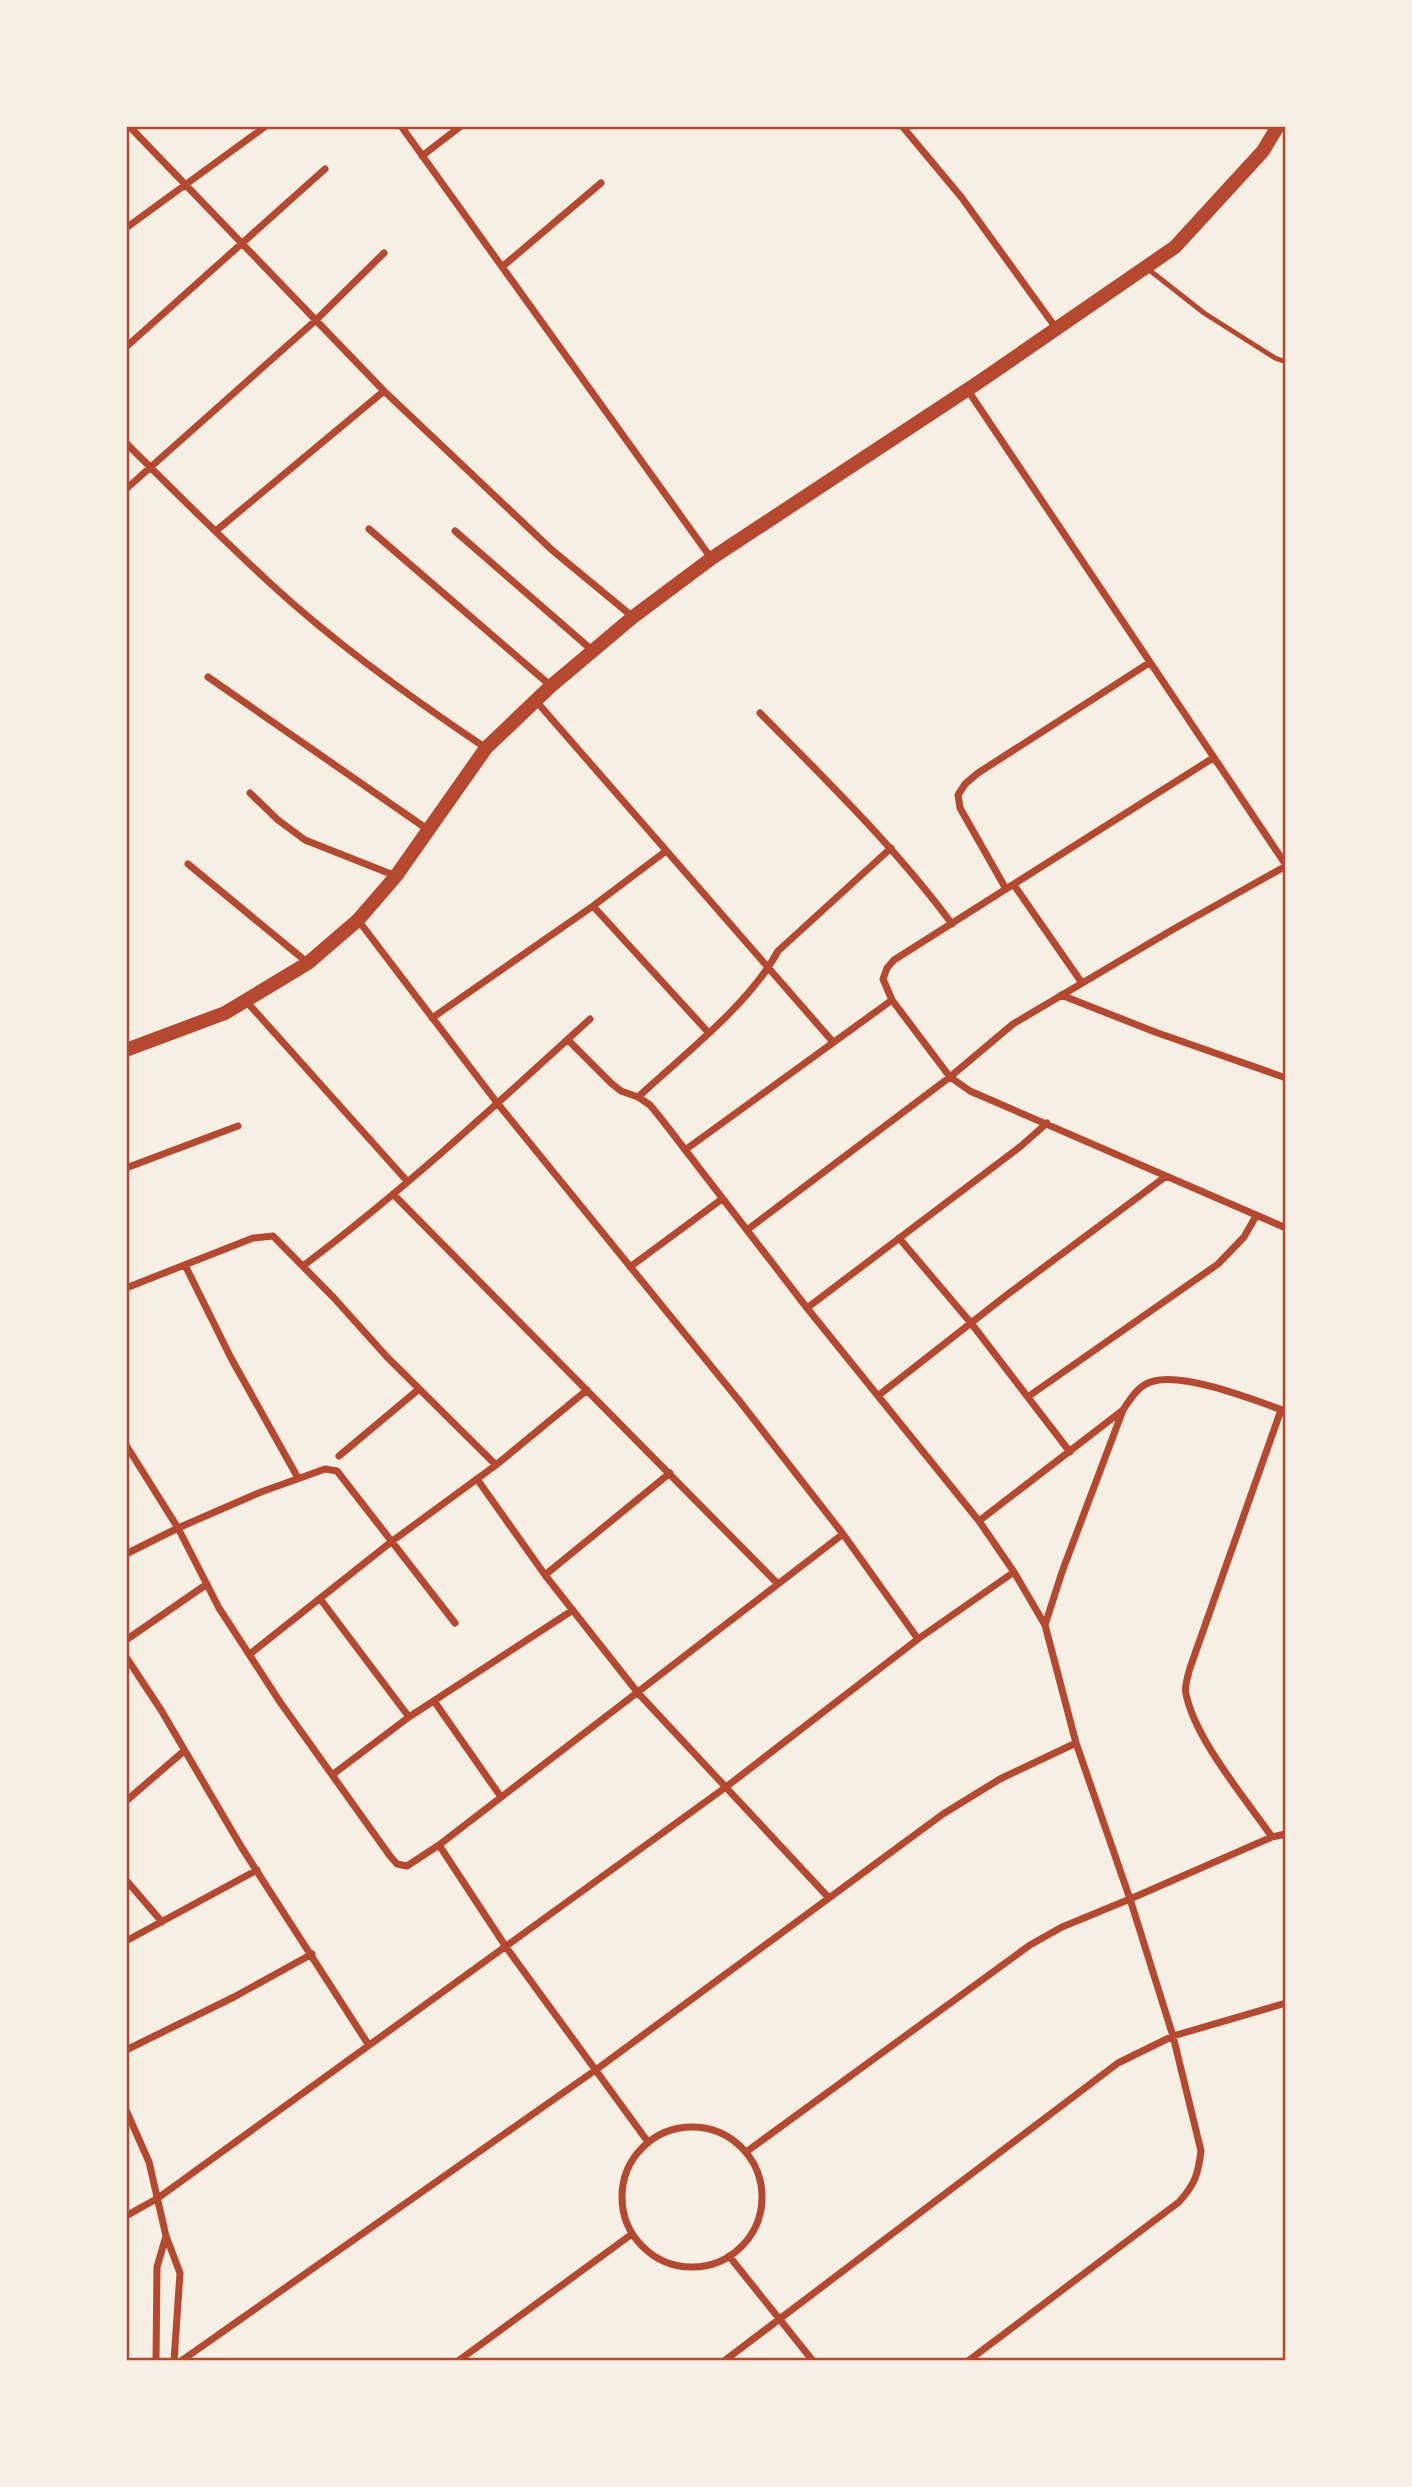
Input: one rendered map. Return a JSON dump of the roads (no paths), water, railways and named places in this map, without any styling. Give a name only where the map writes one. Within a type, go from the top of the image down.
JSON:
[{"type":"main road","points":[[126,1051],[225,1013],[308,963],[358,920],[396,876],[486,748],[551,686],[634,617],[712,558],[1175,247],[1263,151],[1278,126]]},
{"type":"street","points":[[129,126],[384,391],[552,550],[634,617]]},
{"type":"street","points":[[126,228],[266,126]]},
{"type":"street","points":[[401,126],[712,558]]},
{"type":"street","points":[[422,156],[461,126]]},
{"type":"street","points":[[902,126],[962,198],[1056,328]]},
{"type":"street","points":[[126,348],[325,169]]},
{"type":"street","points":[[502,267],[601,183]]},
{"type":"street","points":[[126,489],[316,320],[384,253]]},
{"type":"street","points":[[747,1230],[950,1077],[1013,1024],[1286,866],[967,389]]},
{"type":"street","points":[[216,530],[384,391]]},
{"type":"street","points":[[126,443],[185,503],[322,628],[418,702],[486,748]]},
{"type":"street","points":[[369,528],[551,686]]},
{"type":"street","points":[[454,531],[593,651]]},
{"type":"street","points":[[1006,889],[960,808],[958,795],[965,784],[1012,750],[1149,663]]},
{"type":"street","points":[[208,677],[427,829]]},
{"type":"street","points":[[536,700],[833,1042]]},
{"type":"street","points":[[760,713],[891,848],[918,878],[952,924]]},
{"type":"street","points":[[1213,758],[894,960],[883,979],[892,1000],[950,1077],[970,1091],[1286,1228]]},
{"type":"street","points":[[250,793],[278,820],[306,840],[396,876]]},
{"type":"street","points":[[638,1097],[708,1032],[769,968],[778,951],[891,848]]},
{"type":"street","points":[[432,1018],[593,906],[666,851]]},
{"type":"street","points":[[188,864],[308,963]]},
{"type":"street","points":[[1014,885],[1082,983]]},
{"type":"street","points":[[593,906],[708,1032]]},
{"type":"street","points":[[358,920],[498,1104],[843,1534],[918,1639]]},
{"type":"street","points":[[1061,995],[1155,1032],[1286,1078]]},
{"type":"street","points":[[685,1150],[892,1000]]},
{"type":"street","points":[[246,1001],[407,1181]]},
{"type":"street","points":[[303,1266],[358,1224],[498,1104],[590,1019]]},
{"type":"street","points":[[568,1040],[621,1091],[650,1105],[807,1308],[979,1521],[1014,1572],[1045,1625],[1076,1743],[1130,1899],[1173,2036],[1201,2151],[1199,2170],[1193,2186],[1178,2202],[968,2361]]},
{"type":"street","points":[[807,1308],[1021,1146],[1046,1123]]},
{"type":"street","points":[[126,1168],[238,1125]]},
{"type":"street","points":[[878,1395],[1165,1177]]},
{"type":"street","points":[[393,1194],[778,1584]]},
{"type":"street","points":[[630,1267],[722,1199]]},
{"type":"street","points":[[1029,1396],[1218,1265],[1244,1237],[1256,1216]]},
{"type":"street","points":[[126,1288],[253,1238],[273,1236],[419,1389],[496,1465]]},
{"type":"street","points":[[899,1238],[971,1323],[1070,1452]]},
{"type":"street","points":[[184,1265],[298,1478]]},
{"type":"street","points":[[1045,1625],[1123,1410],[1137,1390],[1152,1381],[1199,1384],[1284,1410],[1189,1668],[1185,1691],[1193,1716],[1206,1742],[1272,1837]]},
{"type":"street","points":[[339,1456],[419,1389]]},
{"type":"street","points":[[250,1654],[391,1542],[496,1465],[587,1390]]},
{"type":"street","points":[[979,1521],[1123,1410]]},
{"type":"street","points":[[126,1445],[178,1528],[219,1608],[390,1856],[397,1864],[407,1866],[414,1864],[439,1845],[843,1534]]},
{"type":"street","points":[[126,1554],[229,1505],[326,1469],[338,1471],[456,1623]]},
{"type":"street","points":[[545,1575],[670,1473]]},
{"type":"street","points":[[477,1479],[545,1575],[638,1693],[829,1898]]},
{"type":"street","points":[[126,2216],[158,2198],[506,1947],[726,1787],[918,1639],[1014,1572]]},
{"type":"street","points":[[126,1640],[207,1584]]},
{"type":"street","points":[[321,1600],[409,1717]]},
{"type":"street","points":[[332,1774],[409,1717],[573,1610]]},
{"type":"street","points":[[126,1657],[368,2045]]},
{"type":"street","points":[[435,1701],[501,1797]]},
{"type":"street","points":[[181,2361],[597,2069],[943,1814],[1000,1779],[1076,1743]]},
{"type":"street","points":[[126,1801],[184,1751]]},
{"type":"street","points":[[747,2152],[1030,1945],[1062,1927],[1272,1837],[1286,1834]]},
{"type":"street","points":[[439,1845],[506,1947],[648,2142]]},
{"type":"street","points":[[126,1941],[257,1870]]},
{"type":"street","points":[[126,1880],[162,1922]]},
{"type":"street","points":[[126,2050],[234,1997],[312,1954]]},
{"type":"street","points":[[724,2361],[1118,2063],[1173,2036],[1286,2003]]},
{"type":"street","points":[[126,2110],[149,2162],[166,2236],[180,2273],[174,2361]]},
{"type":"street","points":[[688,2126],[720,2133],[747,2152],[758,2173],[762,2197],[758,2220],[747,2241],[730,2256],[709,2265],[687,2267],[666,2262],[647,2250],[632,2234],[622,2195],[625,2175],[634,2157],[648,2142],[667,2131],[688,2126]]},
{"type":"street","points":[[458,2361],[632,2234]]},
{"type":"street","points":[[156,2361],[157,2267],[166,2236]]},
{"type":"street","points":[[730,2256],[813,2361]]},
{"type":"street","points":[[978,2353],[983,2361]]},
{"type":"lane","points":[[1145,267],[1204,313],[1275,358],[1286,362]]}]
